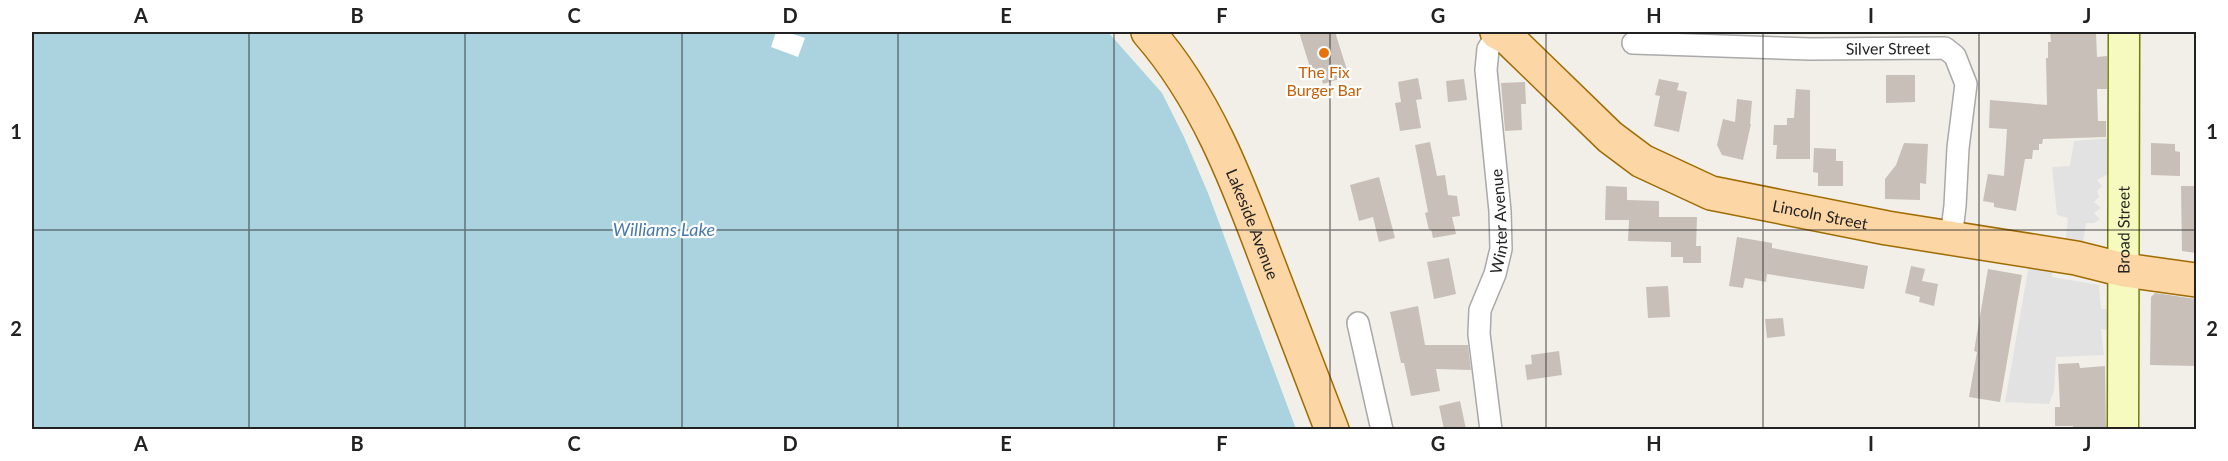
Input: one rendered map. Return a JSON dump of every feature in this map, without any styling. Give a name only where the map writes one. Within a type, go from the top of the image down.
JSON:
[{"type":"main road","name":"Lakeside Avenue","points":[[1148,32],[1179,70],[1235,177],[1332,429]]},
{"type":"main road","name":"Lincoln Street","points":[[1498,32],[1610,137],[1642,161],[1671,176],[1725,196],[1887,228],[2076,258],[2124,270],[2196,280]]},
{"type":"street","name":"Winter Avenue","points":[[1489,419],[1479,334],[1480,310],[1495,274],[1501,249],[1500,211],[1486,70],[1488,49],[1498,32]]},
{"type":"street","name":"Broad Street","points":[[2123,429],[2124,32]]},
{"type":"street","name":"Silver Street","points":[[1634,43],[1810,49],[1945,48],[1955,56],[1966,84],[1951,238]]},
{"type":"street","points":[[1358,323],[1382,429]]},
{"type":"shaded area","points":[[2110,138],[2110,173],[2097,180],[2102,186],[2097,191],[2099,197],[2094,202],[2101,208],[2094,213],[2100,219],[2094,223],[2086,223],[2083,243],[2065,245],[2068,218],[2057,215],[2052,167],[2070,166],[2074,141]]},
{"type":"shaded area","points":[[2029,265],[2052,268],[2052,277],[2099,285],[2101,309],[2116,310],[2115,331],[2101,329],[2104,355],[2056,357],[2054,391],[2049,404],[2005,402]]},
{"type":"water","name":"Williams Lake","points":[[32,32],[1108,32],[1162,93],[1184,137],[1208,193],[1296,429],[32,429]]},
{"type":"pier","points":[[776,32],[787,32],[805,38],[798,57],[771,47]]},
{"type":"building","name":"The Fix Burger Bar","points":[[1299,32],[1335,32],[1349,76],[1323,84],[1320,74],[1313,77]]},
{"type":"building","points":[[2050,32],[2096,32],[2097,57],[2107,56],[2107,89],[2097,89],[2098,121],[2106,121],[2106,137],[2043,139],[2042,144],[2039,144],[2039,150],[2033,150],[2032,159],[2025,159],[2016,211],[1994,207],[1994,203],[1983,201],[1988,174],[2004,176],[2007,129],[1989,128],[1990,100],[2047,105],[2046,58],[2048,58],[2048,42],[2051,42]]},
{"type":"building","points":[[1886,75],[1915,75],[1915,102],[1886,103]]},
{"type":"building","points":[[1418,78],[1422,99],[1416,100],[1421,128],[1400,131],[1395,103],[1401,102],[1398,82]]},
{"type":"building","points":[[1464,79],[1467,100],[1448,102],[1446,81]]},
{"type":"building","points":[[1659,79],[1679,83],[1677,90],[1687,92],[1679,132],[1654,126],[1660,96],[1655,95]]},
{"type":"building","points":[[1525,82],[1526,104],[1521,104],[1522,130],[1505,131],[1501,83]]},
{"type":"building","points":[[1796,89],[1810,90],[1810,159],[1776,159],[1777,145],[1773,145],[1774,125],[1787,125],[1787,118],[1794,118]]},
{"type":"building","points":[[1737,99],[1752,101],[1751,124],[1743,160],[1722,155],[1717,145],[1723,119],[1735,122]]},
{"type":"building","points":[[1430,142],[1437,176],[1445,175],[1448,195],[1457,196],[1460,216],[1452,217],[1456,234],[1433,238],[1425,213],[1428,212],[1415,145]]},
{"type":"building","points":[[1904,143],[1928,144],[1926,184],[1920,183],[1920,200],[1885,199],[1885,179],[1896,165]]},
{"type":"building","points":[[2151,143],[2175,144],[2175,151],[2180,152],[2180,176],[2151,175]]},
{"type":"building","points":[[1814,148],[1836,149],[1836,161],[1843,161],[1843,186],[1818,186],[1818,173],[1813,172]]},
{"type":"building","points":[[1379,177],[1395,238],[1379,242],[1373,217],[1359,221],[1350,185]]},
{"type":"building","points":[[1606,186],[1627,187],[1627,200],[1659,201],[1659,217],[1697,217],[1696,246],[1701,246],[1701,263],[1683,263],[1683,257],[1671,257],[1671,242],[1628,241],[1629,220],[1605,220]]},
{"type":"building","points":[[2181,186],[2196,186],[2196,253],[2182,251]]},
{"type":"building","points":[[1737,237],[1772,243],[1772,248],[1868,266],[1864,289],[1767,274],[1766,282],[1745,278],[1743,288],[1729,286]]},
{"type":"building","points":[[1449,258],[1456,294],[1434,299],[1427,262]]},
{"type":"building","points":[[1911,266],[1925,269],[1922,281],[1938,284],[1934,306],[1919,302],[1920,297],[1905,293]]},
{"type":"building","points":[[1988,269],[2022,275],[2000,402],[1969,397],[1977,352],[1974,351]]},
{"type":"building","points":[[1668,286],[1670,317],[1648,318],[1646,287]]},
{"type":"building","points":[[2155,293],[2196,299],[2196,366],[2150,365],[2151,297]]},
{"type":"building","points":[[1418,306],[1425,345],[1468,345],[1471,370],[1436,369],[1440,391],[1411,396],[1390,312]]},
{"type":"building","points":[[1783,318],[1785,336],[1767,338],[1765,319]]},
{"type":"building","points":[[1559,351],[1562,375],[1527,380],[1525,365],[1532,364],[1531,355]]},
{"type":"building","points":[[2079,363],[2080,368],[2105,366],[2106,429],[2073,429],[2073,426],[2055,426],[2055,407],[2060,407],[2058,364]]},
{"type":"building","points":[[1460,401],[1466,429],[1444,429],[1439,406]]},
{"type":"place","name":"The Fix Burger Bar","points":[[1324,53]]}]
